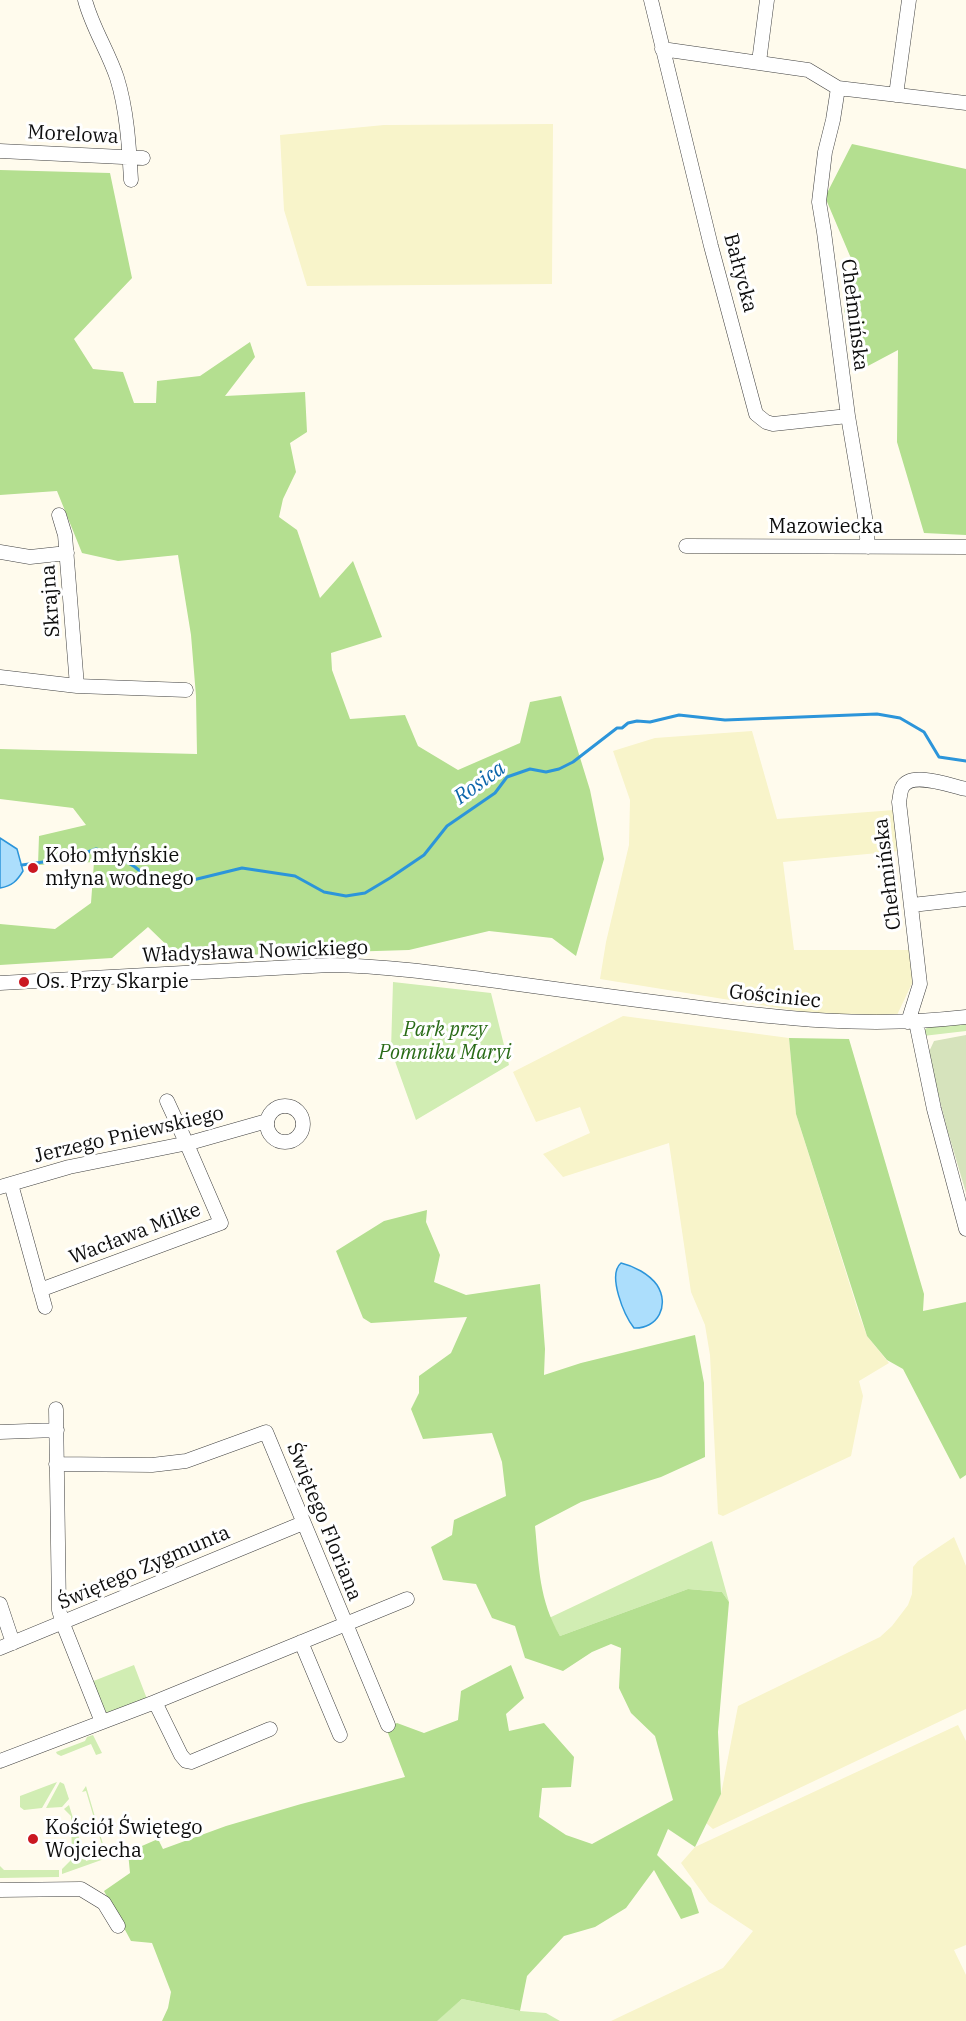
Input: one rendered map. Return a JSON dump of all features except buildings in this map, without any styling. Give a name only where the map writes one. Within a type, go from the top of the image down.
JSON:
[{"type":"street","points":[[85,0],[89,16],[116,77],[137,157],[131,180]]},
{"type":"street","name":"Bałtycka","points":[[651,0],[711,246],[756,414],[766,422],[773,424],[848,416]]},
{"type":"street","points":[[759,62],[767,0]]},
{"type":"street","points":[[896,95],[909,0]]},
{"type":"street","points":[[662,49],[808,70],[845,89],[966,104]]},
{"type":"street","name":"Chełmińska","points":[[845,89],[833,120],[825,152],[819,202],[868,547]]},
{"type":"street","name":"Morelowa","points":[[0,151],[137,157]]},
{"type":"street","name":"Skrajna","points":[[59,515],[67,553],[77,686]]},
{"type":"street","name":"Mazowiecka","points":[[686,546],[966,547]]},
{"type":"street","points":[[0,552],[30,557],[67,553]]},
{"type":"street","points":[[0,677],[77,686],[186,690]]},
{"type":"street","name":"Chełmińska","points":[[912,1022],[920,984],[899,802],[902,787],[909,781],[921,779],[966,789]]},
{"type":"street","points":[[912,905],[966,899]]},
{"type":"street","name":"Władysława Nowickiego","points":[[0,983],[330,965],[447,974],[581,993]]},
{"type":"street","name":"Gościniec","points":[[581,993],[780,1018],[855,1023],[912,1022],[966,1017]]},
{"type":"street","points":[[912,1022],[966,1229]]},
{"type":"street","name":"Wacława Milke","points":[[40,1290],[221,1223],[166,1101]]},
{"type":"street","name":"Jerzego Pniewskiego","points":[[5,1186],[69,1167],[193,1142],[267,1121]]},
{"type":"street","points":[[5,1186],[45,1307]]},
{"type":"street","points":[[56,1409],[58,1595],[63,1624],[102,1722]]},
{"type":"street","points":[[0,1432],[57,1430]]},
{"type":"street","name":"Świętego Floriana","points":[[56,1464],[152,1465],[186,1461],[266,1432],[388,1725]]},
{"type":"street","name":"Świętego Zygmunta","points":[[0,1648],[63,1624],[303,1523]]},
{"type":"street","points":[[0,1761],[155,1702],[407,1599]]},
{"type":"street","points":[[0,1604],[14,1643]]},
{"type":"street","points":[[301,1642],[339,1735]]},
{"type":"street","points":[[155,1702],[186,1761],[191,1762],[270,1730]]},
{"type":"street","points":[[0,1890],[81,1889],[104,1903],[118,1926]]},
{"type":"shaded area","points":[[553,124],[552,284],[307,286],[284,210],[280,135],[384,125]]},
{"type":"shaded area","points":[[752,731],[777,819],[894,810],[899,851],[783,862],[794,950],[910,950],[916,975],[897,1015],[853,1016],[810,1013],[600,979],[606,942],[629,845],[630,800],[613,751],[655,738]]},
{"type":"shaded area","points":[[623,1016],[789,1038],[796,1114],[867,1336],[889,1363],[859,1381],[863,1396],[851,1456],[723,1516],[718,1514],[710,1355],[705,1325],[691,1292],[669,1143],[563,1177],[543,1154],[590,1133],[580,1107],[536,1122],[513,1072]]},
{"type":"shaded area","points":[[954,1537],[966,1566],[966,1709],[713,1829],[706,1823],[721,1794],[738,1706],[880,1637],[908,1605],[912,1594],[913,1567],[918,1561]]},
{"type":"shaded area","points":[[958,1725],[966,1741],[966,1945],[954,1950],[966,1975],[966,2021],[611,2021],[723,1968],[753,1931],[709,1902],[681,1863],[695,1847]]},
{"type":"green space","points":[[852,144],[966,169],[966,535],[924,533],[897,442],[898,350],[866,367],[844,311],[853,263],[825,197]]},
{"type":"green space","points":[[0,170],[110,173],[132,278],[74,339],[93,369],[123,372],[134,403],[156,403],[157,381],[200,376],[250,342],[255,357],[225,396],[305,392],[307,432],[290,443],[296,472],[283,499],[279,517],[297,530],[320,598],[353,561],[382,637],[331,653],[332,670],[350,719],[405,715],[418,746],[458,770],[520,743],[530,702],[561,696],[590,790],[604,859],[576,956],[552,938],[489,931],[409,950],[179,957],[148,927],[112,958],[0,965],[0,924],[55,929],[91,903],[94,862],[38,865],[39,836],[86,825],[73,808],[0,799],[0,749],[197,754],[196,696],[191,635],[178,555],[118,561],[82,553],[57,491],[0,495]]},
{"type":"green space","name":"Park przy Pomniku Maryi","points":[[393,982],[491,993],[509,1065],[416,1120],[391,1050]]},
{"type":"green space","points":[[966,1022],[966,1031],[923,1036],[923,1031],[928,1027]]},
{"type":"green space","points":[[966,1035],[966,1193],[928,1054],[934,1041]]},
{"type":"green space","points":[[789,1038],[849,1039],[924,1294],[923,1311],[966,1302],[966,1475],[960,1479],[903,1369],[887,1360],[867,1336],[796,1114]]},
{"type":"green space","points":[[427,1210],[426,1222],[440,1255],[434,1282],[466,1295],[540,1284],[545,1349],[544,1375],[581,1363],[695,1335],[704,1383],[705,1457],[661,1477],[581,1502],[535,1526],[544,1596],[560,1636],[688,1589],[722,1592],[729,1602],[718,1732],[721,1794],[695,1847],[668,1829],[657,1855],[691,1888],[699,1913],[681,1919],[654,1870],[626,1908],[595,1927],[564,1936],[527,1976],[520,2011],[462,1999],[437,2021],[162,2021],[168,2008],[171,1992],[152,1943],[131,1941],[104,1891],[130,1873],[128,1852],[158,1839],[163,1849],[226,1826],[405,1777],[386,1728],[397,1723],[424,1733],[458,1720],[461,1691],[511,1665],[524,1698],[506,1714],[509,1731],[544,1723],[574,1757],[571,1787],[542,1788],[539,1817],[566,1835],[592,1844],[673,1800],[655,1736],[631,1713],[619,1688],[621,1648],[611,1644],[592,1652],[563,1671],[525,1658],[515,1626],[492,1618],[476,1584],[443,1580],[431,1547],[452,1535],[454,1520],[506,1496],[502,1462],[492,1433],[423,1439],[411,1409],[419,1393],[419,1376],[451,1353],[467,1317],[371,1323],[363,1318],[336,1251],[384,1221]]},
{"type":"green space","points":[[712,1541],[729,1602],[722,1592],[688,1589],[560,1636],[549,1618]]},
{"type":"green space","points":[[134,1665],[147,1699],[106,1712],[91,1682]]},
{"type":"green space","points":[[93,1735],[102,1753],[96,1755],[91,1744],[61,1756],[56,1752],[85,1741],[87,1737]]},
{"type":"green space","points":[[57,1782],[42,1808],[24,1810],[20,1807],[20,1796]]},
{"type":"green space","points":[[60,1782],[64,1784],[69,1799],[62,1807],[46,1808]]},
{"type":"green space","points":[[86,1786],[107,1858],[62,1874],[62,1869],[72,1859],[71,1816],[64,1809],[69,1805],[86,1861],[105,1855],[86,1791],[82,1792]]},
{"type":"green space","points":[[0,1866],[4,1870],[59,1870],[59,1877],[0,1878]]},
{"type":"green space","points":[[462,1999],[520,2011],[546,2013],[560,2021],[436,2021]]},
{"type":"water","points":[[0,838],[17,849],[23,871],[14,882],[0,888]]},
{"type":"water","points":[[621,1263],[646,1274],[654,1281],[661,1293],[662,1308],[650,1325],[634,1328],[626,1314],[616,1285],[617,1269]]},
{"type":"waterway","name":"Rosica","points":[[22,865],[71,858],[96,849],[110,852],[151,880],[189,881],[242,868],[295,876],[324,892],[346,896],[365,893],[424,855],[447,826],[495,793],[507,777],[530,769],[546,772],[559,769],[573,762],[617,728],[622,728],[628,723],[650,722],[679,715],[725,720],[877,714],[900,718],[924,732],[939,757],[966,761]]},
{"type":"place","name":"Koło młyńskie młyna wodnego","points":[[33,868]]},
{"type":"place","name":"Os. Przy Skarpie","points":[[24,982]]},
{"type":"place","name":"Kościół Świętego Wojciecha","points":[[33,1839]]}]
